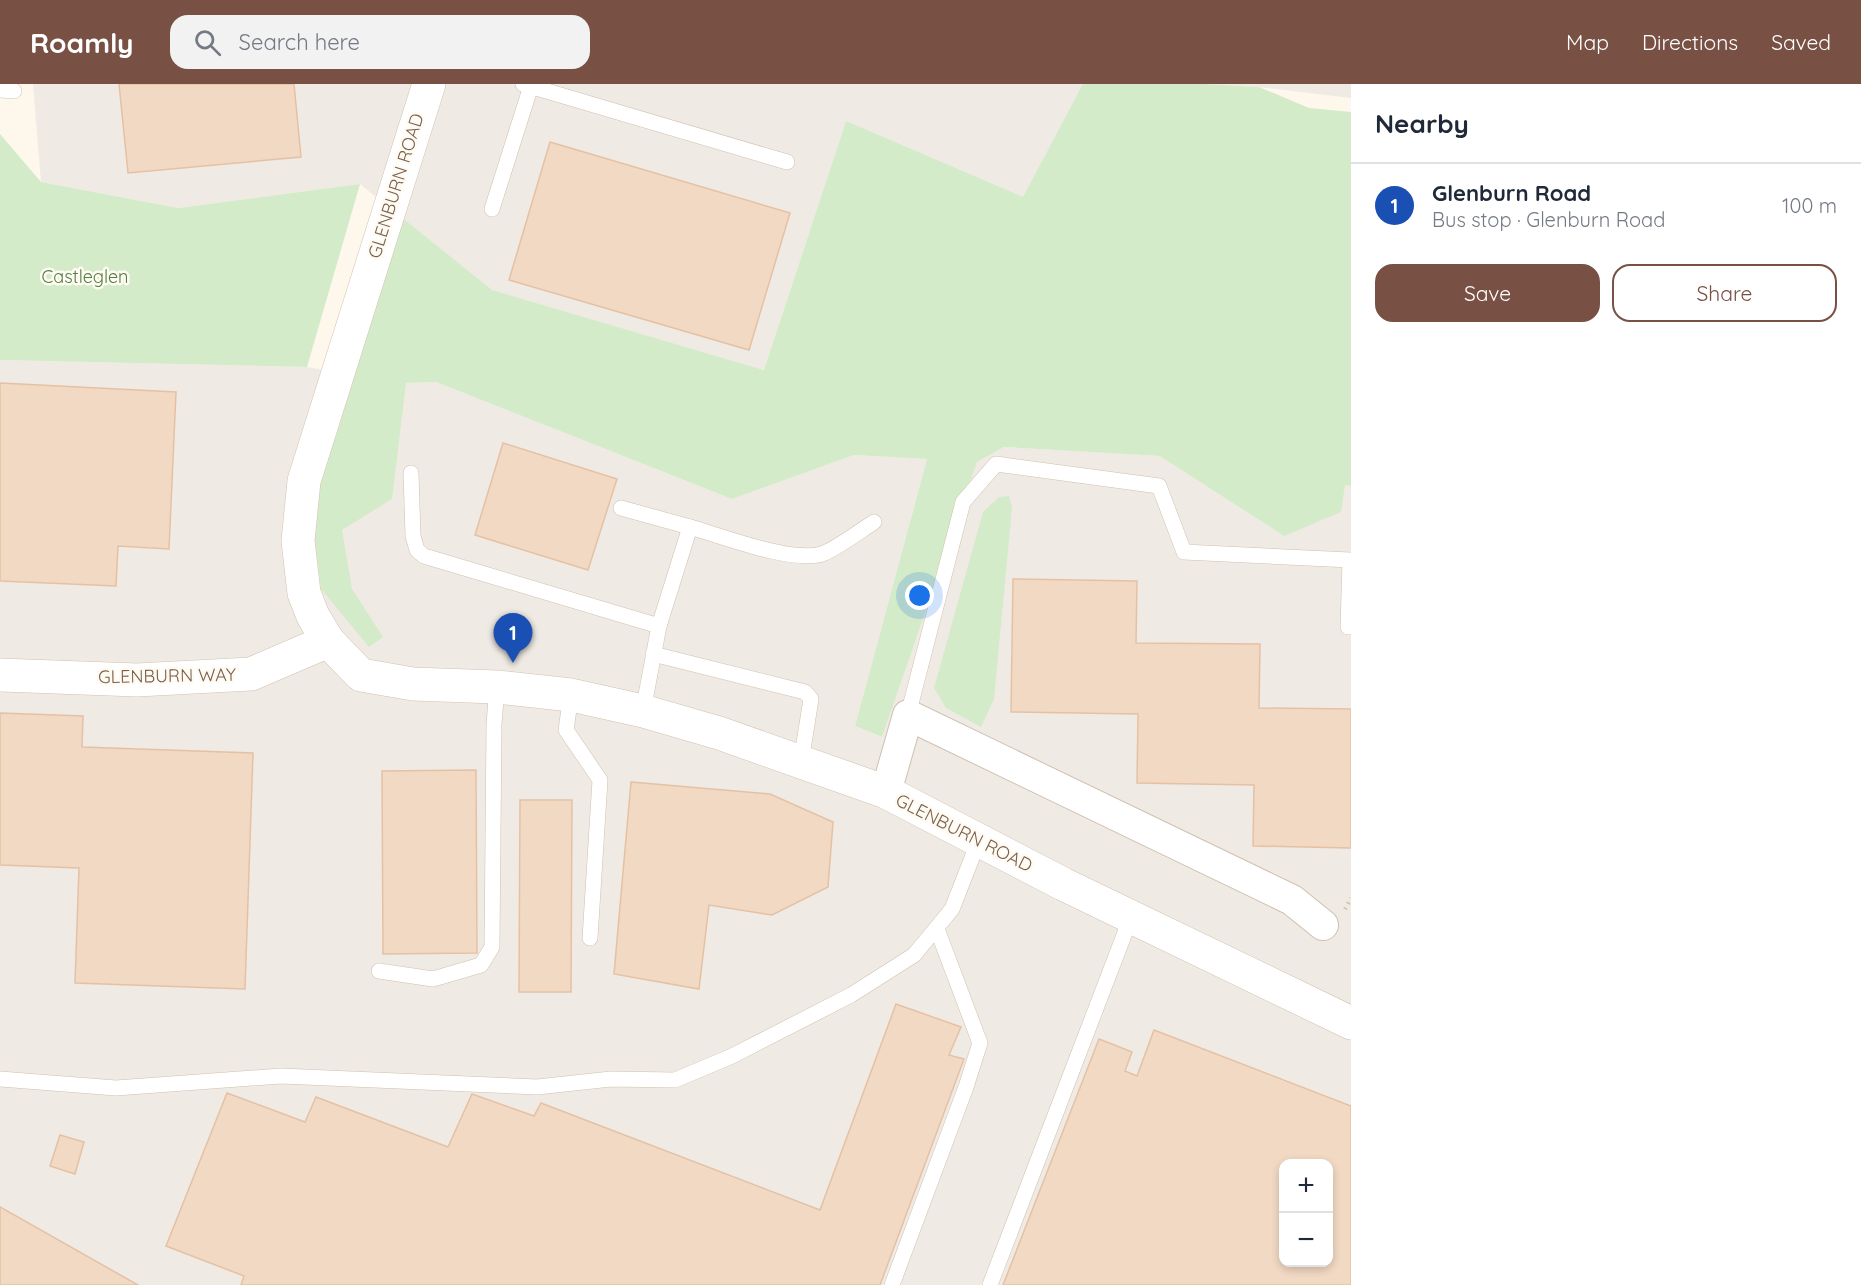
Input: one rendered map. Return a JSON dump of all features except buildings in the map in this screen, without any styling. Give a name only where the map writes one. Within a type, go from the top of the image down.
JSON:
[{"type":"street","name":"GLENBURN ROAD","points":[[429,84],[304,481],[298,540],[304,593],[313,616],[328,641],[361,675],[413,684],[497,687],[571,695],[643,711],[719,733],[886,792],[1131,917],[1351,1023]]},
{"type":"street","name":"GLENBURN WAY","points":[[0,675],[137,680],[251,674],[328,641]]},
{"type":"street","points":[[886,792],[908,715],[1292,900],[1323,926]]},
{"type":"lane","points":[[492,209],[527,85],[787,162]]},
{"type":"lane","points":[[908,715],[963,502],[996,464],[1160,486],[1184,552],[1350,560],[1348,627]]},
{"type":"lane","points":[[411,473],[413,536],[417,550],[424,556],[659,626]]},
{"type":"lane","points":[[621,508],[787,555],[806,556],[823,553],[874,522]]},
{"type":"lane","points":[[643,711],[659,626],[690,527]]},
{"type":"lane","points":[[653,654],[805,692],[811,699],[801,762]]},
{"type":"lane","points":[[380,971],[433,979],[481,965],[492,947],[494,724],[497,687]]},
{"type":"lane","points":[[571,695],[566,730],[600,780],[590,938]]},
{"type":"lane","points":[[0,1079],[116,1088],[281,1076],[537,1087],[611,1079],[675,1080],[732,1056],[851,995],[914,955],[952,909],[979,840]]},
{"type":"lane","points":[[990,1285],[1064,1097],[1131,917]]},
{"type":"lane","points":[[892,1285],[966,1088],[980,1043],[937,929]]},
{"type":"shaded area","points":[[33,84],[1084,84],[1033,219],[846,121],[764,370],[491,290],[360,184],[178,208],[41,182]]},
{"type":"shaded area","points":[[1204,84],[1351,84],[1351,98],[1259,87]]},
{"type":"shaded area","points":[[0,360],[307,367],[405,383],[436,382],[732,499],[854,455],[927,459],[855,726],[881,737],[977,462],[1004,447],[1161,456],[1284,536],[1345,485],[1351,486],[1351,1285],[0,1285]]},
{"type":"green space","points":[[1083,84],[1204,84],[1259,87],[1309,108],[1351,112],[1351,486],[1345,485],[1341,512],[1284,536],[1160,456],[1004,447],[977,462],[882,737],[855,726],[927,459],[854,455],[732,499],[436,382],[406,383],[392,499],[342,530],[352,589],[383,637],[369,647],[321,589],[311,506],[338,430],[400,216],[492,290],[764,370],[846,121],[1023,197]]},
{"type":"green space","name":"Castleglen","points":[[0,134],[41,182],[178,208],[360,184],[307,367],[0,360]]},
{"type":"green space","points":[[1009,496],[1012,508],[994,699],[981,727],[946,708],[934,688],[983,512],[999,497]]},
{"type":"place","name":"Glenburn Road","points":[[513,663]]}]
